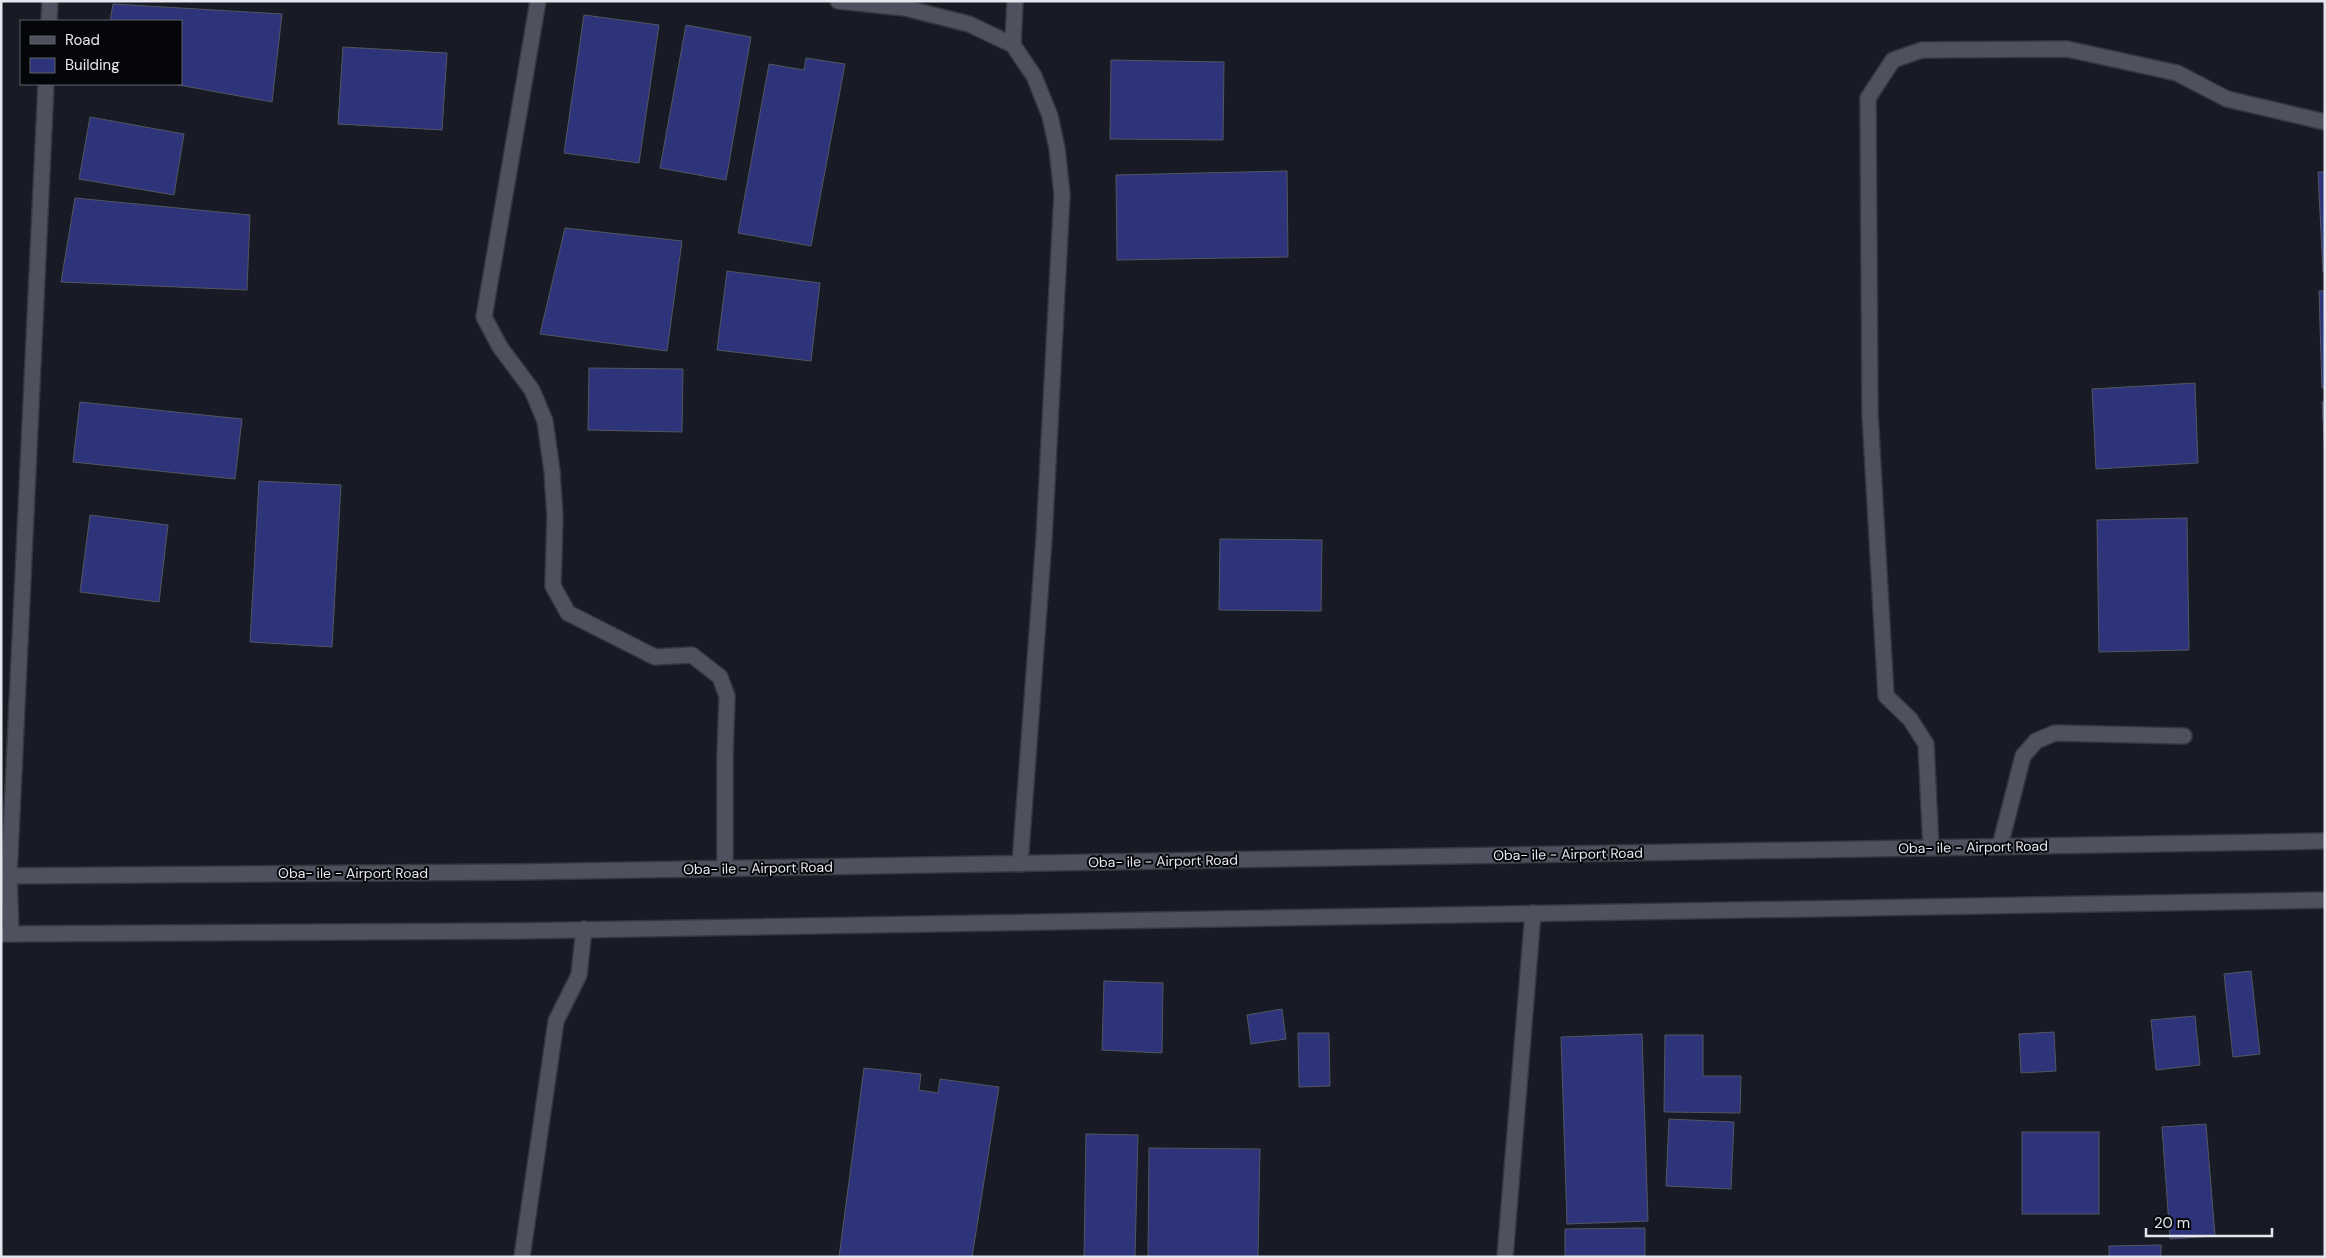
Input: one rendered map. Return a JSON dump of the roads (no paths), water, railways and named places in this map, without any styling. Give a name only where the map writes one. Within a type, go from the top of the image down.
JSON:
[{"type":"street","points":[[49,20],[50,1]]},
{"type":"street","points":[[538,1],[484,317],[500,347],[532,390],[545,421],[552,472],[555,517],[554,586],[568,613],[655,657],[692,655],[720,677],[727,696],[725,868]]},
{"type":"street","points":[[838,1],[905,8],[969,24],[1013,45],[1034,76],[1050,116],[1057,148],[1062,194],[1044,539],[1020,864]]},
{"type":"street","points":[[1013,45],[1015,1]]},
{"type":"street","points":[[1932,848],[1926,744],[1910,719],[1886,696],[1870,414],[1868,98],[1893,60],[1922,50],[2067,49],[2177,73],[2227,99],[2325,122]]},
{"type":"street","points":[[46,85],[5,876],[6,934],[584,929],[2325,900]]},
{"type":"street","points":[[2000,846],[2022,756],[2036,741],[2055,733],[2184,736]]},
{"type":"street","name":"Oba- ile - Airport Road","points":[[5,876],[1020,864],[2325,841]]},
{"type":"street","points":[[1505,1257],[1533,913]]},
{"type":"street","points":[[522,1257],[556,1021],[579,975],[584,929]]}]
